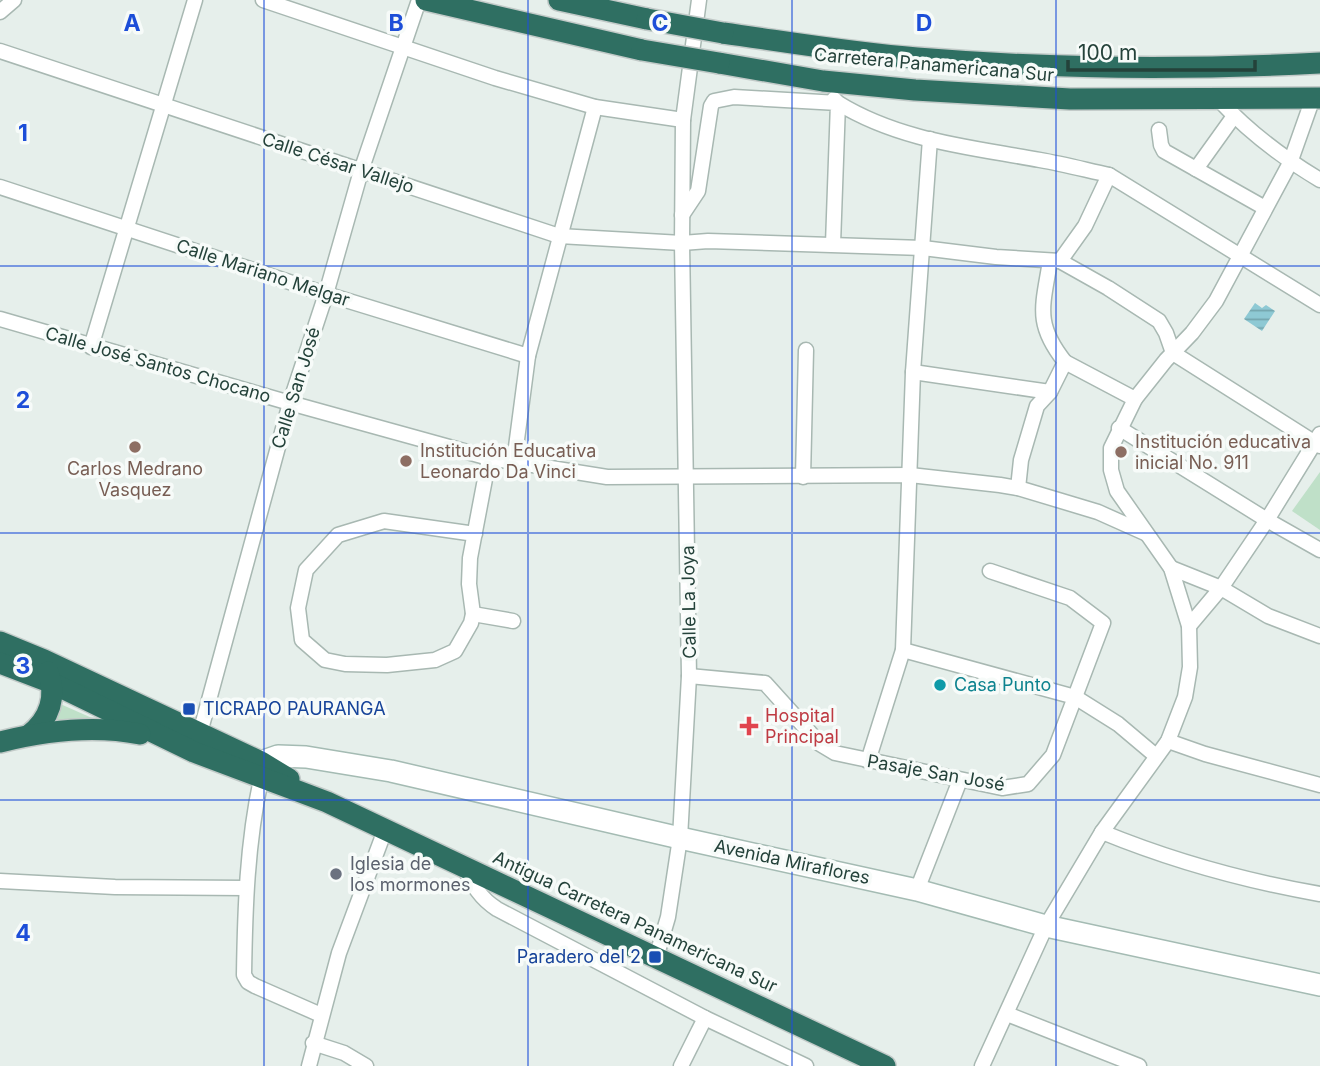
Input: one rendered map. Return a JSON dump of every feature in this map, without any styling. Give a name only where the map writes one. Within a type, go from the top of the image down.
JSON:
[{"type":"highway","name":"Carretera Panamericana Sur","points":[[426,0],[642,50],[821,80],[915,90],[1070,99],[1316,98]]},
{"type":"highway","name":"Carretera Panamericana Sur","points":[[559,0],[723,33],[917,58],[1068,66],[1204,67],[1320,63]]},
{"type":"highway","name":"Antigua Carretera Panamericana Sur","points":[[0,642],[200,733],[261,770],[886,1066]]},
{"type":"highway","points":[[29,734],[39,727],[47,715],[54,692],[44,660]]},
{"type":"highway","name":"Antigua Carretera Panamericana Sur","points":[[0,663],[52,683],[165,738],[261,770]]},
{"type":"highway","points":[[0,742],[29,734],[116,729],[165,738]]},
{"type":"street","points":[[0,12],[14,0]]},
{"type":"street","points":[[91,347],[195,0]]},
{"type":"street","points":[[264,0],[495,78],[595,107],[683,120]]},
{"type":"street","name":"Calle San José","points":[[200,733],[290,404],[326,295],[361,171],[419,0]]},
{"type":"street","name":"Calle La Joya","points":[[656,958],[668,918],[680,838],[690,676],[682,243],[683,120],[699,0]]},
{"type":"street","name":"Calle César Vallejo","points":[[0,51],[559,236],[682,243],[708,241],[923,248],[1055,261]]},
{"type":"street","points":[[821,80],[838,103],[870,122],[959,147],[1041,160],[1109,175],[1320,304]]},
{"type":"street","points":[[682,216],[698,191],[710,106],[714,101],[734,97],[838,103]]},
{"type":"street","points":[[982,1066],[1046,926],[1102,832],[1168,741],[1185,697],[1190,667],[1189,626],[1171,568],[1117,491],[1111,470],[1111,448],[1135,399],[1192,333],[1216,300],[1290,163],[1316,98]]},
{"type":"street","points":[[1219,100],[1290,163],[1320,180]]},
{"type":"street","points":[[833,244],[838,103]]},
{"type":"street","points":[[514,462],[528,356],[595,107]]},
{"type":"street","points":[[1196,169],[1234,116]]},
{"type":"street","points":[[1159,130],[1164,151],[1265,208]]},
{"type":"street","points":[[868,761],[903,650],[913,372],[930,139]]},
{"type":"street","points":[[1109,175],[1085,226],[1055,261],[1042,308],[1044,327],[1065,362],[1135,399]]},
{"type":"street","name":"Calle Mariano Melgar","points":[[0,187],[326,295],[528,356]]},
{"type":"street","points":[[1055,261],[1120,295],[1159,321],[1173,353],[1318,441],[1221,588],[1189,626]]},
{"type":"street","name":"Calle José Santos Chocano","points":[[0,319],[290,404],[489,458],[607,477],[909,475],[1018,488],[1098,512],[1145,533]]},
{"type":"street","points":[[803,477],[806,350]]},
{"type":"street","points":[[1018,488],[1021,460],[1037,406],[1050,392],[1065,362]]},
{"type":"street","points":[[913,372],[1050,392]]},
{"type":"street","points":[[1119,428],[1320,550]]},
{"type":"street","points":[[475,534],[384,521],[338,536],[306,570],[298,608],[302,640],[325,660],[345,664],[435,660],[455,651],[471,624],[470,558],[475,534],[489,458]]},
{"type":"street","points":[[1171,568],[1221,588],[1268,616],[1320,636]]},
{"type":"street","name":"Pasaje San José","points":[[690,676],[765,683],[820,744],[835,753],[1002,788],[1028,784],[1053,755],[1103,623],[1070,598],[990,571]]},
{"type":"street","points":[[472,614],[513,621]]},
{"type":"street","points":[[903,650],[1075,697],[1118,724],[1156,755]]},
{"type":"street","points":[[1168,741],[1205,754],[1320,785]]},
{"type":"street","name":"Avenida Miraflores","points":[[261,770],[278,756],[344,762],[917,890],[1046,926],[1320,985]]},
{"type":"street","points":[[261,770],[246,888],[244,975],[248,982],[321,1015]]},
{"type":"street","points":[[917,890],[960,780]]},
{"type":"street","points":[[309,1066],[339,953],[386,830]]},
{"type":"street","points":[[1102,832],[1145,849],[1263,884],[1320,894]]},
{"type":"street","points":[[464,868],[486,902],[497,909],[705,1018],[806,1066]]},
{"type":"street","points":[[0,881],[115,887],[246,888]]},
{"type":"street","points":[[1007,1014],[1139,1066]]},
{"type":"street","points":[[681,1066],[705,1018]]},
{"type":"street","points":[[313,1043],[344,1053],[366,1066]]},
{"type":"green space","points":[[1320,472],[1320,530],[1292,511]]},
{"type":"green space","points":[[58,703],[92,718],[47,728]]},
{"type":"water","points":[[1255,303],[1262,308],[1266,305],[1275,311],[1262,331],[1244,319]]},
{"type":"place","name":"Carlos Medrano Vasquez","points":[[135,447]]},
{"type":"place","name":"Institución educativa inicial No. 911","points":[[1121,452]]},
{"type":"place","name":"Institución Educativa Leonardo Da Vinci","points":[[406,461]]},
{"type":"place","name":"Casa Punto","points":[[940,685]]},
{"type":"place","name":"TICRAPO PAURANGA","points":[[189,709]]},
{"type":"place","name":"Hospital Principal","points":[[749,726]]},
{"type":"place","name":"Iglesia de los mormones","points":[[336,874]]},
{"type":"place","name":"Paradero del 2","points":[[655,957]]}]
